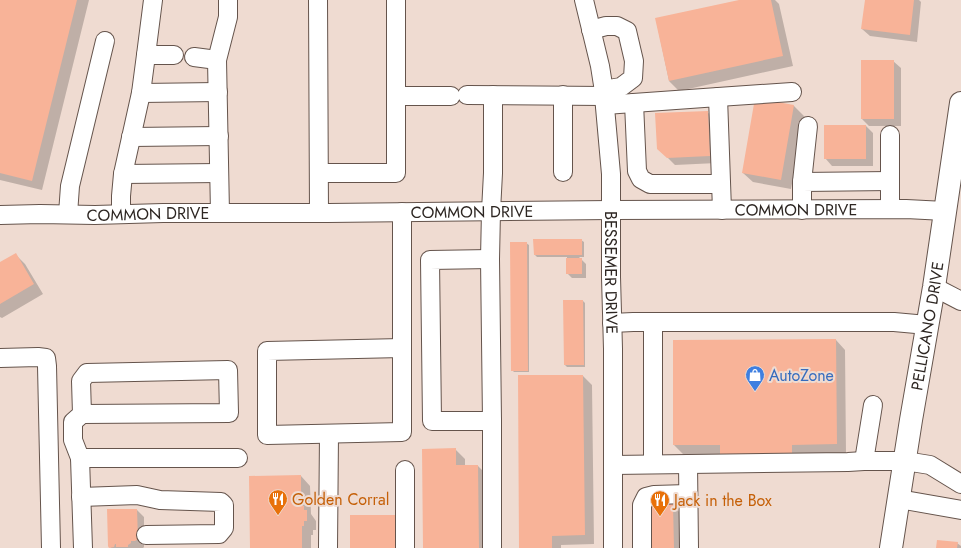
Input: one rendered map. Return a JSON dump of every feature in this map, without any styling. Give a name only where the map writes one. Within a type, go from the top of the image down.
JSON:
[{"type":"main road","name":"PELLICANO DRIVE","points":[[891,548],[904,461],[934,287],[961,103]]},
{"type":"street","points":[[121,214],[123,174],[141,93],[153,0]]},
{"type":"street","points":[[220,213],[217,60],[228,17],[228,0]]},
{"type":"street","points":[[318,0],[319,213]]},
{"type":"street","points":[[319,173],[396,173],[396,0]]},
{"type":"street","name":"BESSEMER DRIVE","points":[[584,0],[600,66],[611,174],[613,548]]},
{"type":"street","points":[[592,30],[606,26],[617,26],[627,31],[634,61],[633,78],[604,97]]},
{"type":"street","points":[[68,214],[70,186],[104,41]]},
{"type":"street","points":[[146,55],[174,55]]},
{"type":"street","points":[[194,57],[217,60]]},
{"type":"street","points":[[141,93],[218,92]]},
{"type":"street","points":[[396,96],[563,95],[604,97],[634,103],[792,92]]},
{"type":"street","points":[[492,548],[490,259],[493,173],[493,95]]},
{"type":"street","points":[[563,95],[563,172]]},
{"type":"street","points":[[718,97],[722,210]]},
{"type":"street","points":[[634,103],[637,171],[641,179],[650,184],[721,184]]},
{"type":"street","points":[[802,210],[802,182],[808,126]]},
{"type":"street","points":[[890,135],[890,209]]},
{"type":"street","points":[[131,137],[218,136]]},
{"type":"street","points":[[123,174],[219,173]]},
{"type":"street","points":[[802,182],[890,181]]},
{"type":"street","name":"COMMON DRIVE","points":[[0,215],[611,210],[906,209],[945,211]]},
{"type":"street","points":[[402,212],[402,348],[402,432],[267,435],[267,351],[402,348]]},
{"type":"street","points":[[490,259],[430,260],[432,421],[492,421]]},
{"type":"street","points":[[934,287],[961,301]]},
{"type":"street","points":[[653,322],[653,464]]},
{"type":"street","points":[[612,323],[894,322],[928,324]]},
{"type":"street","points":[[0,358],[46,358],[51,548]]},
{"type":"street","points":[[82,414],[81,381],[87,373],[228,370],[229,413],[82,414],[73,422],[73,440],[80,458],[83,548]]},
{"type":"street","points":[[864,461],[873,405]]},
{"type":"street","points":[[328,548],[329,434]]},
{"type":"street","points":[[80,458],[238,458]]},
{"type":"street","points":[[613,465],[904,461],[930,465],[961,484]]},
{"type":"street","points":[[688,464],[689,548]]},
{"type":"street","points":[[405,470],[406,548]]},
{"type":"street","points":[[642,548],[642,505],[646,497],[654,495],[688,494]]},
{"type":"street","points":[[81,497],[137,495],[160,500],[221,502],[224,505],[224,528],[219,534],[146,535]]},
{"type":"street","points":[[899,499],[961,510]]},
{"type":"building","points":[[0,0],[77,0],[32,181],[0,173]]},
{"type":"building","points":[[739,0],[771,0],[783,56],[669,81],[655,18]]},
{"type":"building","points":[[865,0],[914,0],[910,35],[861,29]]},
{"type":"building","points":[[861,60],[894,60],[894,119],[861,119]]},
{"type":"building","points":[[755,98],[794,105],[781,180],[742,173]]},
{"type":"building","points":[[708,111],[710,156],[667,158],[657,149],[655,113]]},
{"type":"building","points":[[824,125],[866,125],[866,159],[824,159]]},
{"type":"building","points":[[533,239],[582,239],[582,255],[534,255]]},
{"type":"building","points":[[510,242],[527,242],[528,371],[511,371]]},
{"type":"building","points":[[16,253],[34,284],[0,304],[0,262]]},
{"type":"building","points":[[566,258],[582,258],[582,274],[566,274]]},
{"type":"building","points":[[563,300],[583,300],[584,365],[564,365]]},
{"type":"building","name":"AutoZone","points":[[836,339],[837,444],[792,445],[792,455],[720,455],[720,445],[673,445],[673,340]]},
{"type":"building","points":[[518,375],[583,375],[585,535],[552,536],[552,548],[519,548]]},
{"type":"building","points":[[456,448],[456,465],[478,465],[479,548],[423,548],[422,449]]},
{"type":"building","name":"Golden Corral","points":[[301,475],[301,506],[304,506],[304,510],[307,510],[307,521],[304,521],[304,526],[302,526],[302,548],[250,548],[249,476]]},
{"type":"building","name":"Jack in the Box","points":[[647,504],[673,504],[674,548],[648,548]]},
{"type":"building","points":[[107,509],[137,509],[138,539],[131,541],[128,547],[116,547],[115,544],[114,547],[109,548]]},
{"type":"building","points":[[350,515],[400,515],[400,548],[350,548]]},
{"type":"building","points":[[937,540],[958,542],[957,548],[936,548]]},
{"type":"place","name":"AutoZone","points":[[755,392]]},
{"type":"place","name":"Golden Corral","points":[[278,516]]},
{"type":"place","name":"Jack in the Box","points":[[660,517]]}]
